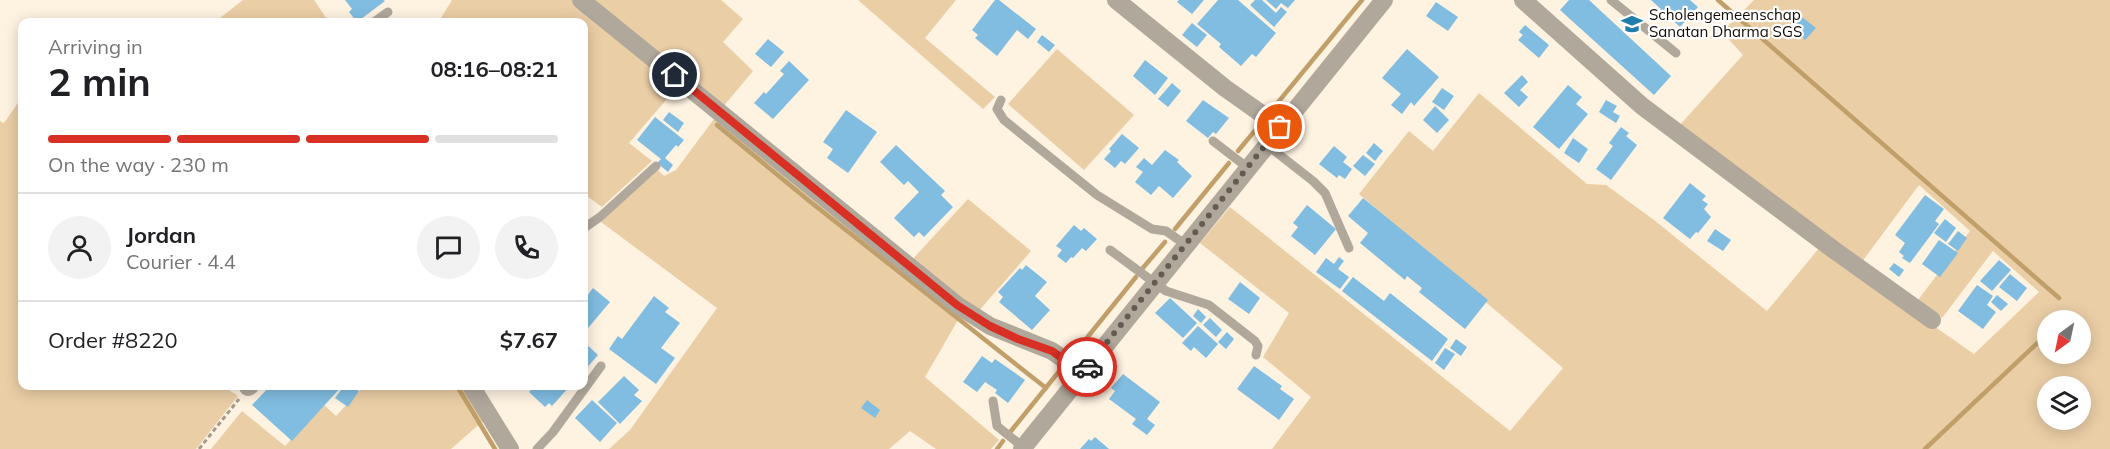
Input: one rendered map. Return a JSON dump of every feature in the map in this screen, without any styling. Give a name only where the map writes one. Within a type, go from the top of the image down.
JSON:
[{"type":"street","points":[[580,0],[957,305],[990,326],[1052,351],[1083,373]]},
{"type":"street","points":[[1116,0],[1225,88],[1280,127]]},
{"type":"street","points":[[1523,0],[1642,106],[1834,250],[1932,320]]},
{"type":"street","points":[[1023,448],[1382,1]]},
{"type":"street","points":[[473,390],[510,449]]},
{"type":"lane","points":[[1611,0],[1676,53]]},
{"type":"lane","points":[[380,18],[388,12]]},
{"type":"lane","points":[[1001,100],[997,109],[1004,120],[1083,184],[1152,229],[1166,231],[1185,245]]},
{"type":"lane","points":[[1213,141],[1248,168]]},
{"type":"lane","points":[[1267,145],[1313,181],[1325,194],[1349,248]]},
{"type":"lane","points":[[588,226],[600,218],[656,166]]},
{"type":"lane","points":[[1110,250],[1166,291],[1209,305],[1255,341],[1258,346],[1256,355]]},
{"type":"lane","points":[[588,384],[601,366]]},
{"type":"lane","points":[[537,449],[553,432],[584,390]]},
{"type":"lane","points":[[993,401],[997,426],[1023,448]]},
{"type":"path","points":[[199,449],[246,390]]},
{"type":"shaded area","points":[[243,0],[314,0],[326,18],[220,18]]},
{"type":"shaded area","points":[[452,0],[572,0],[679,85],[629,143],[652,161],[602,207],[588,197],[588,18],[441,18]]},
{"type":"shaded area","points":[[587,0],[721,0],[743,19],[723,42],[753,71],[722,108]]},
{"type":"shaded area","points":[[858,0],[956,0],[925,38],[995,97],[983,109]]},
{"type":"shaded area","points":[[1754,0],[2110,0],[2110,449],[1272,449],[1311,397],[1263,357],[1289,313],[1200,243],[1230,207],[1510,431],[1563,368],[1359,194],[1409,131],[1433,151],[1479,93],[1587,184],[1606,185],[1654,220],[1767,311],[1820,247],[1974,354],[2039,292],[1993,251],[1942,318],[1918,300],[1970,231],[1919,185],[1861,263],[1678,127],[1743,55],[1722,32]]},
{"type":"shaded area","points":[[1057,49],[1134,115],[1084,170],[1008,104]]},
{"type":"shaded area","points":[[18,103],[18,390],[229,390],[238,396],[196,449],[0,449],[0,121],[4,123]]},
{"type":"shaded area","points":[[717,115],[962,313],[925,377],[999,440],[991,449],[936,449],[910,431],[889,449],[609,449],[630,430],[717,308],[601,222],[658,170],[664,176],[676,170]]},
{"type":"shaded area","points":[[968,199],[1031,251],[977,313],[909,263]]},
{"type":"shaded area","points":[[360,390],[465,390],[484,420],[451,449],[211,449],[242,411],[285,446],[324,405],[336,416]]},
{"type":"building","points":[[345,0],[385,1],[362,18],[354,18],[349,12],[352,9]]},
{"type":"building","points":[[995,0],[999,0],[1036,29],[1028,39],[1017,30],[997,56],[975,38],[978,35],[972,30]]},
{"type":"building","points":[[1179,0],[1204,0],[1192,14],[1177,2]]},
{"type":"building","points":[[1218,0],[1238,0],[1276,33],[1256,57],[1252,54],[1241,66],[1219,47],[1221,44],[1197,24]]},
{"type":"building","points":[[1255,0],[1262,0],[1276,13],[1281,7],[1287,12],[1274,27],[1250,5]]},
{"type":"building","points":[[1266,0],[1295,0],[1288,8],[1281,3],[1276,9]]},
{"type":"building","points":[[1569,0],[1589,0],[1671,76],[1654,95],[1560,10]]},
{"type":"building","points":[[1651,0],[1690,0],[1698,7],[1680,27]]},
{"type":"building","points":[[1436,2],[1458,17],[1448,31],[1426,16]]},
{"type":"building","points":[[1802,17],[1816,28],[1805,40],[1792,29]]},
{"type":"building","points":[[1192,23],[1207,35],[1197,47],[1182,35]]},
{"type":"building","points":[[1525,25],[1549,45],[1539,58],[1518,40],[1523,35],[1519,32]]},
{"type":"building","points":[[1042,35],[1055,45],[1049,52],[1037,42]]},
{"type":"building","points":[[768,39],[784,52],[771,67],[755,54]]},
{"type":"building","points":[[1407,49],[1439,77],[1414,106],[1411,102],[1402,114],[1391,105],[1401,94],[1382,78]]},
{"type":"building","points":[[1145,60],[1168,78],[1155,95],[1133,76]]},
{"type":"building","points":[[789,61],[809,80],[773,119],[754,103],[764,92],[766,94],[784,74],[780,71]]},
{"type":"building","points":[[1522,75],[1528,82],[1520,90],[1528,97],[1519,107],[1504,93]]},
{"type":"building","points":[[1172,83],[1181,91],[1168,107],[1158,99]]},
{"type":"building","points":[[1568,85],[1582,97],[1576,104],[1588,114],[1559,149],[1533,127]]},
{"type":"building","points":[[1442,88],[1454,96],[1444,110],[1432,102]]},
{"type":"building","points":[[1203,100],[1229,118],[1216,134],[1213,132],[1208,138],[1186,121]]},
{"type":"building","points":[[1606,100],[1617,106],[1613,112],[1620,116],[1616,123],[1599,112]]},
{"type":"building","points":[[1435,106],[1449,120],[1437,133],[1423,120]]},
{"type":"building","points":[[846,110],[877,132],[848,173],[827,158],[833,149],[823,142]]},
{"type":"building","points":[[669,112],[684,123],[678,132],[663,120]]},
{"type":"building","points":[[655,117],[684,140],[678,147],[676,145],[665,158],[673,165],[668,172],[657,163],[661,159],[637,140]]},
{"type":"building","points":[[1621,127],[1629,133],[1626,136],[1637,145],[1611,180],[1596,169],[1613,146],[1609,143]]},
{"type":"building","points":[[1122,134],[1139,148],[1125,164],[1121,161],[1115,168],[1104,159]]},
{"type":"building","points":[[1573,138],[1588,149],[1579,163],[1564,153]]},
{"type":"building","points":[[1374,143],[1383,151],[1375,161],[1366,153]]},
{"type":"building","points":[[896,145],[945,191],[941,195],[953,207],[924,237],[919,232],[914,237],[894,218],[919,192],[908,181],[904,185],[880,162]]},
{"type":"building","points":[[1334,146],[1347,157],[1343,162],[1352,169],[1345,179],[1339,175],[1337,178],[1319,164]]},
{"type":"building","points":[[1165,150],[1179,160],[1177,162],[1192,176],[1173,198],[1159,186],[1151,195],[1135,182],[1143,172],[1136,167],[1144,158],[1152,165]]},
{"type":"building","points":[[1363,155],[1375,164],[1365,176],[1353,166]]},
{"type":"building","points":[[1690,183],[1706,196],[1702,200],[1708,204],[1704,209],[1711,217],[1690,239],[1663,218]]},
{"type":"building","points":[[1925,195],[1944,209],[1935,221],[1939,224],[1910,263],[1902,258],[1904,256],[1899,252],[1905,243],[1895,235]]},
{"type":"building","points":[[1363,198],[1488,300],[1465,329],[1419,292],[1422,288],[1407,276],[1405,280],[1360,243],[1368,233],[1348,216]]},
{"type":"building","points":[[1307,205],[1336,229],[1315,255],[1291,236],[1298,227],[1293,223]]},
{"type":"building","points":[[1945,219],[1956,228],[1946,242],[1934,233]]},
{"type":"building","points":[[1074,225],[1081,231],[1084,228],[1097,239],[1086,251],[1082,248],[1066,263],[1057,256],[1062,250],[1056,246]]},
{"type":"building","points":[[1715,229],[1731,240],[1723,251],[1707,241]]},
{"type":"building","points":[[1958,231],[1967,238],[1958,251],[1948,244]]},
{"type":"building","points":[[1939,240],[1958,253],[1940,277],[1922,264]]},
{"type":"building","points":[[1339,257],[1344,261],[1338,269],[1349,277],[1340,289],[1316,272],[1326,258],[1334,264]]},
{"type":"building","points":[[1999,260],[2011,270],[1992,291],[1980,281]]},
{"type":"building","points":[[1894,263],[1904,270],[1899,277],[1889,269]]},
{"type":"building","points":[[1026,265],[1047,282],[1035,296],[1050,310],[1032,330],[999,302],[1003,297],[998,292],[1020,268],[1022,270]]},
{"type":"building","points":[[2010,274],[2027,288],[2017,301],[1999,287]]},
{"type":"building","points":[[1353,277],[1384,301],[1390,293],[1448,339],[1432,361],[1342,291]]},
{"type":"building","points":[[1240,282],[1260,298],[1249,314],[1228,299]]},
{"type":"building","points":[[1977,285],[1993,296],[1987,305],[1996,312],[1983,329],[1958,311]]},
{"type":"building","points":[[593,288],[610,302],[588,328],[588,295]]},
{"type":"building","points":[[1997,295],[2008,304],[2001,311],[1991,302]]},
{"type":"building","points":[[654,296],[669,308],[665,312],[680,323],[661,348],[675,358],[656,384],[609,349],[618,336],[622,339]]},
{"type":"building","points":[[1170,298],[1197,323],[1183,338],[1155,313]]},
{"type":"building","points":[[1198,309],[1206,317],[1201,323],[1193,316]]},
{"type":"building","points":[[1210,318],[1222,330],[1216,337],[1203,325]]},
{"type":"building","points":[[1198,326],[1218,344],[1206,358],[1194,347],[1191,351],[1182,343]]},
{"type":"building","points":[[1227,332],[1234,339],[1226,349],[1218,342]]},
{"type":"building","points":[[1456,339],[1467,347],[1461,356],[1450,348]]},
{"type":"building","points":[[588,346],[598,355],[588,366]]},
{"type":"building","points":[[1445,348],[1455,354],[1444,370],[1435,363]]},
{"type":"building","points":[[982,356],[992,363],[995,359],[1025,380],[1008,403],[995,393],[997,390],[985,382],[977,392],[963,382]]},
{"type":"building","points":[[1254,366],[1282,386],[1280,389],[1294,399],[1279,420],[1237,389]]},
{"type":"building","points":[[1123,374],[1160,402],[1147,419],[1155,425],[1147,435],[1132,424],[1136,419],[1109,399],[1115,391],[1111,388]]},
{"type":"building","points":[[624,376],[639,390],[634,395],[642,401],[620,424],[598,402]]},
{"type":"building","points":[[266,390],[338,390],[292,441],[252,405]]},
{"type":"building","points":[[341,390],[359,391],[348,407],[335,398]]},
{"type":"building","points":[[531,390],[566,390],[552,406],[549,403],[545,407],[529,392]]},
{"type":"building","points":[[592,400],[617,423],[600,442],[575,418]]},
{"type":"building","points":[[867,400],[880,410],[875,418],[861,408]]},
{"type":"building","points":[[1095,437],[1109,449],[1080,449],[1089,439],[1091,441]]},
{"type":"waterway","points":[[1270,112],[1362,0]]},
{"type":"waterway","points":[[1718,0],[2059,298]]},
{"type":"waterway","points":[[1238,151],[1262,122]]},
{"type":"waterway","points":[[717,125],[1046,388]]},
{"type":"waterway","points":[[1175,229],[1229,163]]},
{"type":"waterway","points":[[1142,269],[1165,242]]},
{"type":"waterway","points":[[1073,355],[1136,277]]},
{"type":"waterway","points":[[1925,449],[2037,343]]},
{"type":"waterway","points":[[1011,431],[1061,369]]},
{"type":"waterway","points":[[459,390],[495,449]]},
{"type":"waterway","points":[[997,449],[1003,441]]},
{"type":"way so far","points":[[1087,367],[1280,127]]},
{"type":"place","name":"Scholengemeenschap Sanatan Dharma SGS","points":[[1632,24]]},
{"type":"route","points":[[675,75],[957,305],[990,326],[1052,351],[1083,373],[1087,367]]}]
